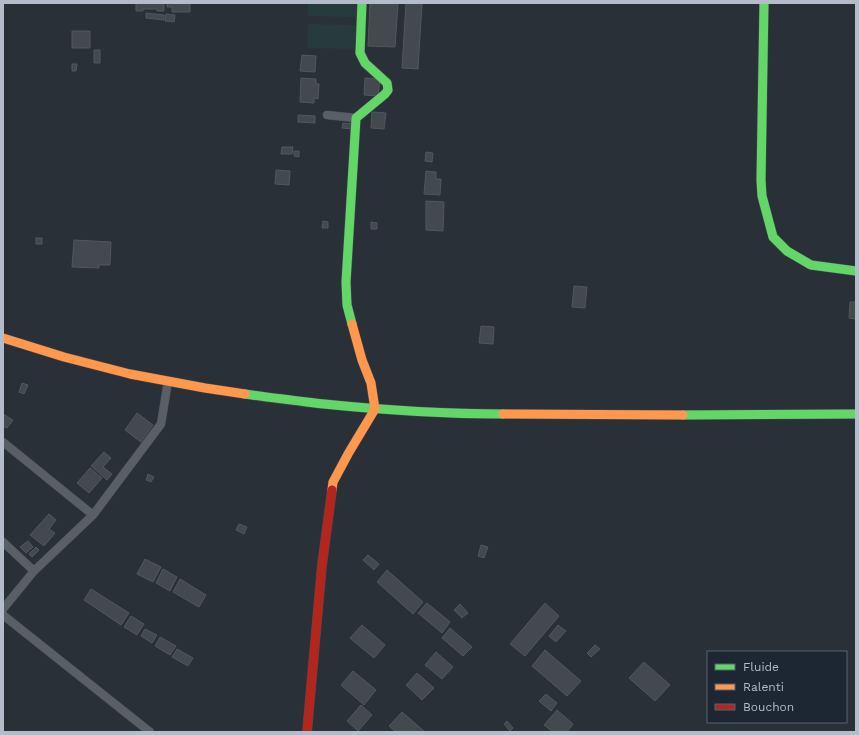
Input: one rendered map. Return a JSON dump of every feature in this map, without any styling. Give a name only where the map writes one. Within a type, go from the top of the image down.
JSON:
[{"type":"main road","points":[[307,732],[322,565],[333,482],[375,409],[371,383],[362,360],[347,305],[346,282],[356,118],[388,90],[387,83],[365,63],[360,53],[362,3]]},
{"type":"main road","points":[[764,3],[761,165],[762,196],[774,237],[787,251],[811,265],[856,271]]},
{"type":"main road","points":[[3,338],[71,359],[130,374],[269,398],[375,409],[462,414],[555,415],[856,414]]},
{"type":"street","points":[[327,115],[356,118]]},
{"type":"street","points":[[3,609],[34,571],[93,516],[161,424],[168,381]]},
{"type":"street","points":[[3,442],[93,516]]},
{"type":"street","points":[[3,542],[34,571]]},
{"type":"street","points":[[3,615],[146,731]]},
{"type":"green space","points":[[308,3],[358,3],[357,17],[308,16]]},
{"type":"green space","points":[[308,24],[357,25],[357,49],[307,48]]},
{"type":"building","points":[[136,3],[164,3],[164,11],[157,11],[157,9],[143,9],[143,11],[136,11]]},
{"type":"building","points":[[167,3],[190,3],[190,12],[172,12],[172,7],[167,7]]},
{"type":"building","points":[[370,3],[398,3],[395,47],[368,46]]},
{"type":"building","points":[[406,3],[422,3],[418,69],[402,68]]},
{"type":"building","points":[[146,13],[164,15],[164,20],[146,18]]},
{"type":"building","points":[[166,14],[175,15],[174,22],[165,21]]},
{"type":"building","points":[[72,31],[90,31],[90,48],[72,48]]},
{"type":"building","points":[[94,50],[100,50],[100,63],[94,63]]},
{"type":"building","points":[[302,55],[316,56],[315,72],[300,71]]},
{"type":"building","points":[[72,64],[77,64],[76,71],[72,71]]},
{"type":"building","points":[[301,78],[316,79],[316,84],[319,84],[318,99],[314,98],[314,103],[300,102]]},
{"type":"building","points":[[365,78],[380,79],[378,96],[364,95]]},
{"type":"building","points":[[372,112],[386,113],[384,129],[371,128]]},
{"type":"building","points":[[298,115],[315,116],[315,123],[298,122]]},
{"type":"building","points":[[343,123],[354,124],[354,129],[342,128]]},
{"type":"building","points":[[282,147],[293,147],[292,154],[281,154]]},
{"type":"building","points":[[294,151],[299,151],[299,157],[294,156]]},
{"type":"building","points":[[426,152],[433,153],[432,162],[425,161]]},
{"type":"building","points":[[276,170],[290,171],[289,185],[275,184]]},
{"type":"building","points":[[426,171],[436,172],[436,179],[441,179],[440,195],[424,194]]},
{"type":"building","points":[[426,201],[444,202],[443,231],[426,230]]},
{"type":"building","points":[[323,221],[328,222],[328,228],[322,228]]},
{"type":"building","points":[[371,222],[377,223],[377,229],[371,229]]},
{"type":"building","points":[[36,238],[42,238],[42,244],[36,244]]},
{"type":"building","points":[[74,240],[111,242],[110,265],[99,265],[99,268],[72,267]]},
{"type":"building","points":[[574,286],[587,287],[585,308],[572,307]]},
{"type":"building","points":[[850,302],[856,302],[856,319],[849,318]]},
{"type":"building","points":[[481,326],[494,327],[493,344],[479,343]]},
{"type":"building","points":[[22,383],[28,385],[24,394],[19,392]]},
{"type":"building","points":[[137,413],[153,425],[141,442],[125,430]]},
{"type":"building","points":[[3,414],[13,420],[7,428],[3,426]]},
{"type":"building","points":[[104,452],[111,458],[103,467],[112,474],[107,480],[91,466]]},
{"type":"building","points":[[90,468],[102,478],[89,493],[77,483]]},
{"type":"building","points":[[148,474],[154,477],[151,482],[146,480]]},
{"type":"building","points":[[49,514],[56,520],[49,529],[55,533],[44,546],[30,535]]},
{"type":"building","points":[[239,524],[247,527],[244,534],[236,530]]},
{"type":"building","points":[[28,541],[33,547],[26,553],[20,547]]},
{"type":"building","points":[[481,545],[488,547],[484,558],[478,556]]},
{"type":"building","points":[[36,547],[39,550],[32,557],[29,554]]},
{"type":"building","points":[[368,555],[379,564],[374,570],[363,560]]},
{"type":"building","points":[[145,559],[161,567],[153,582],[137,574]]},
{"type":"building","points":[[163,569],[177,577],[170,591],[156,583]]},
{"type":"building","points":[[387,570],[423,602],[413,614],[377,582]]},
{"type":"building","points":[[180,579],[206,595],[199,607],[173,592]]},
{"type":"building","points":[[91,589],[129,613],[121,625],[84,600]]},
{"type":"building","points":[[427,603],[450,622],[442,633],[418,613]]},
{"type":"building","points":[[545,603],[559,616],[525,656],[510,644]]},
{"type":"building","points":[[460,604],[468,613],[462,618],[454,610]]},
{"type":"building","points":[[131,616],[144,624],[137,635],[124,627]]},
{"type":"building","points":[[362,625],[385,645],[374,658],[350,638]]},
{"type":"building","points":[[558,625],[566,631],[556,642],[549,636]]},
{"type":"building","points":[[450,628],[472,647],[463,656],[442,638]]},
{"type":"building","points":[[145,629],[157,635],[152,643],[141,636]]},
{"type":"building","points":[[160,637],[176,646],[170,655],[155,646]]},
{"type":"building","points":[[595,645],[600,649],[591,657],[587,653]]},
{"type":"building","points":[[177,649],[193,658],[188,666],[172,657]]},
{"type":"building","points":[[545,650],[581,681],[567,696],[532,666]]},
{"type":"building","points":[[436,652],[453,667],[442,679],[425,665]]},
{"type":"building","points":[[644,662],[670,685],[655,701],[629,678]]},
{"type":"building","points":[[353,671],[376,690],[364,705],[341,685]]},
{"type":"building","points":[[417,673],[434,688],[422,700],[406,685]]},
{"type":"building","points":[[546,694],[557,703],[551,711],[539,701]]},
{"type":"building","points":[[361,705],[372,715],[358,731],[347,721]]},
{"type":"building","points":[[557,710],[573,724],[567,732],[553,732],[544,725]]},
{"type":"building","points":[[402,712],[425,732],[396,732],[389,726]]},
{"type":"building","points":[[507,721],[513,728],[510,731],[504,724]]},
{"type":"traffic: fast","points":[[352,324],[347,305],[346,282],[356,118],[388,90],[387,83],[365,63],[360,53],[362,3]]},
{"type":"traffic: fast","points":[[764,3],[761,180],[762,196],[773,237],[787,251],[811,265],[856,271]]},
{"type":"traffic: fast","points":[[245,394],[368,408],[503,414]]},
{"type":"traffic: fast","points":[[683,415],[856,414]]},
{"type":"traffic: slow","points":[[332,490],[333,482],[375,409],[371,383],[362,360],[352,324]]},
{"type":"traffic: slow","points":[[3,338],[64,357],[130,374],[245,394]]},
{"type":"traffic: slow","points":[[503,414],[683,415]]},
{"type":"traffic: jam","points":[[307,732],[322,565],[332,490]]}]
